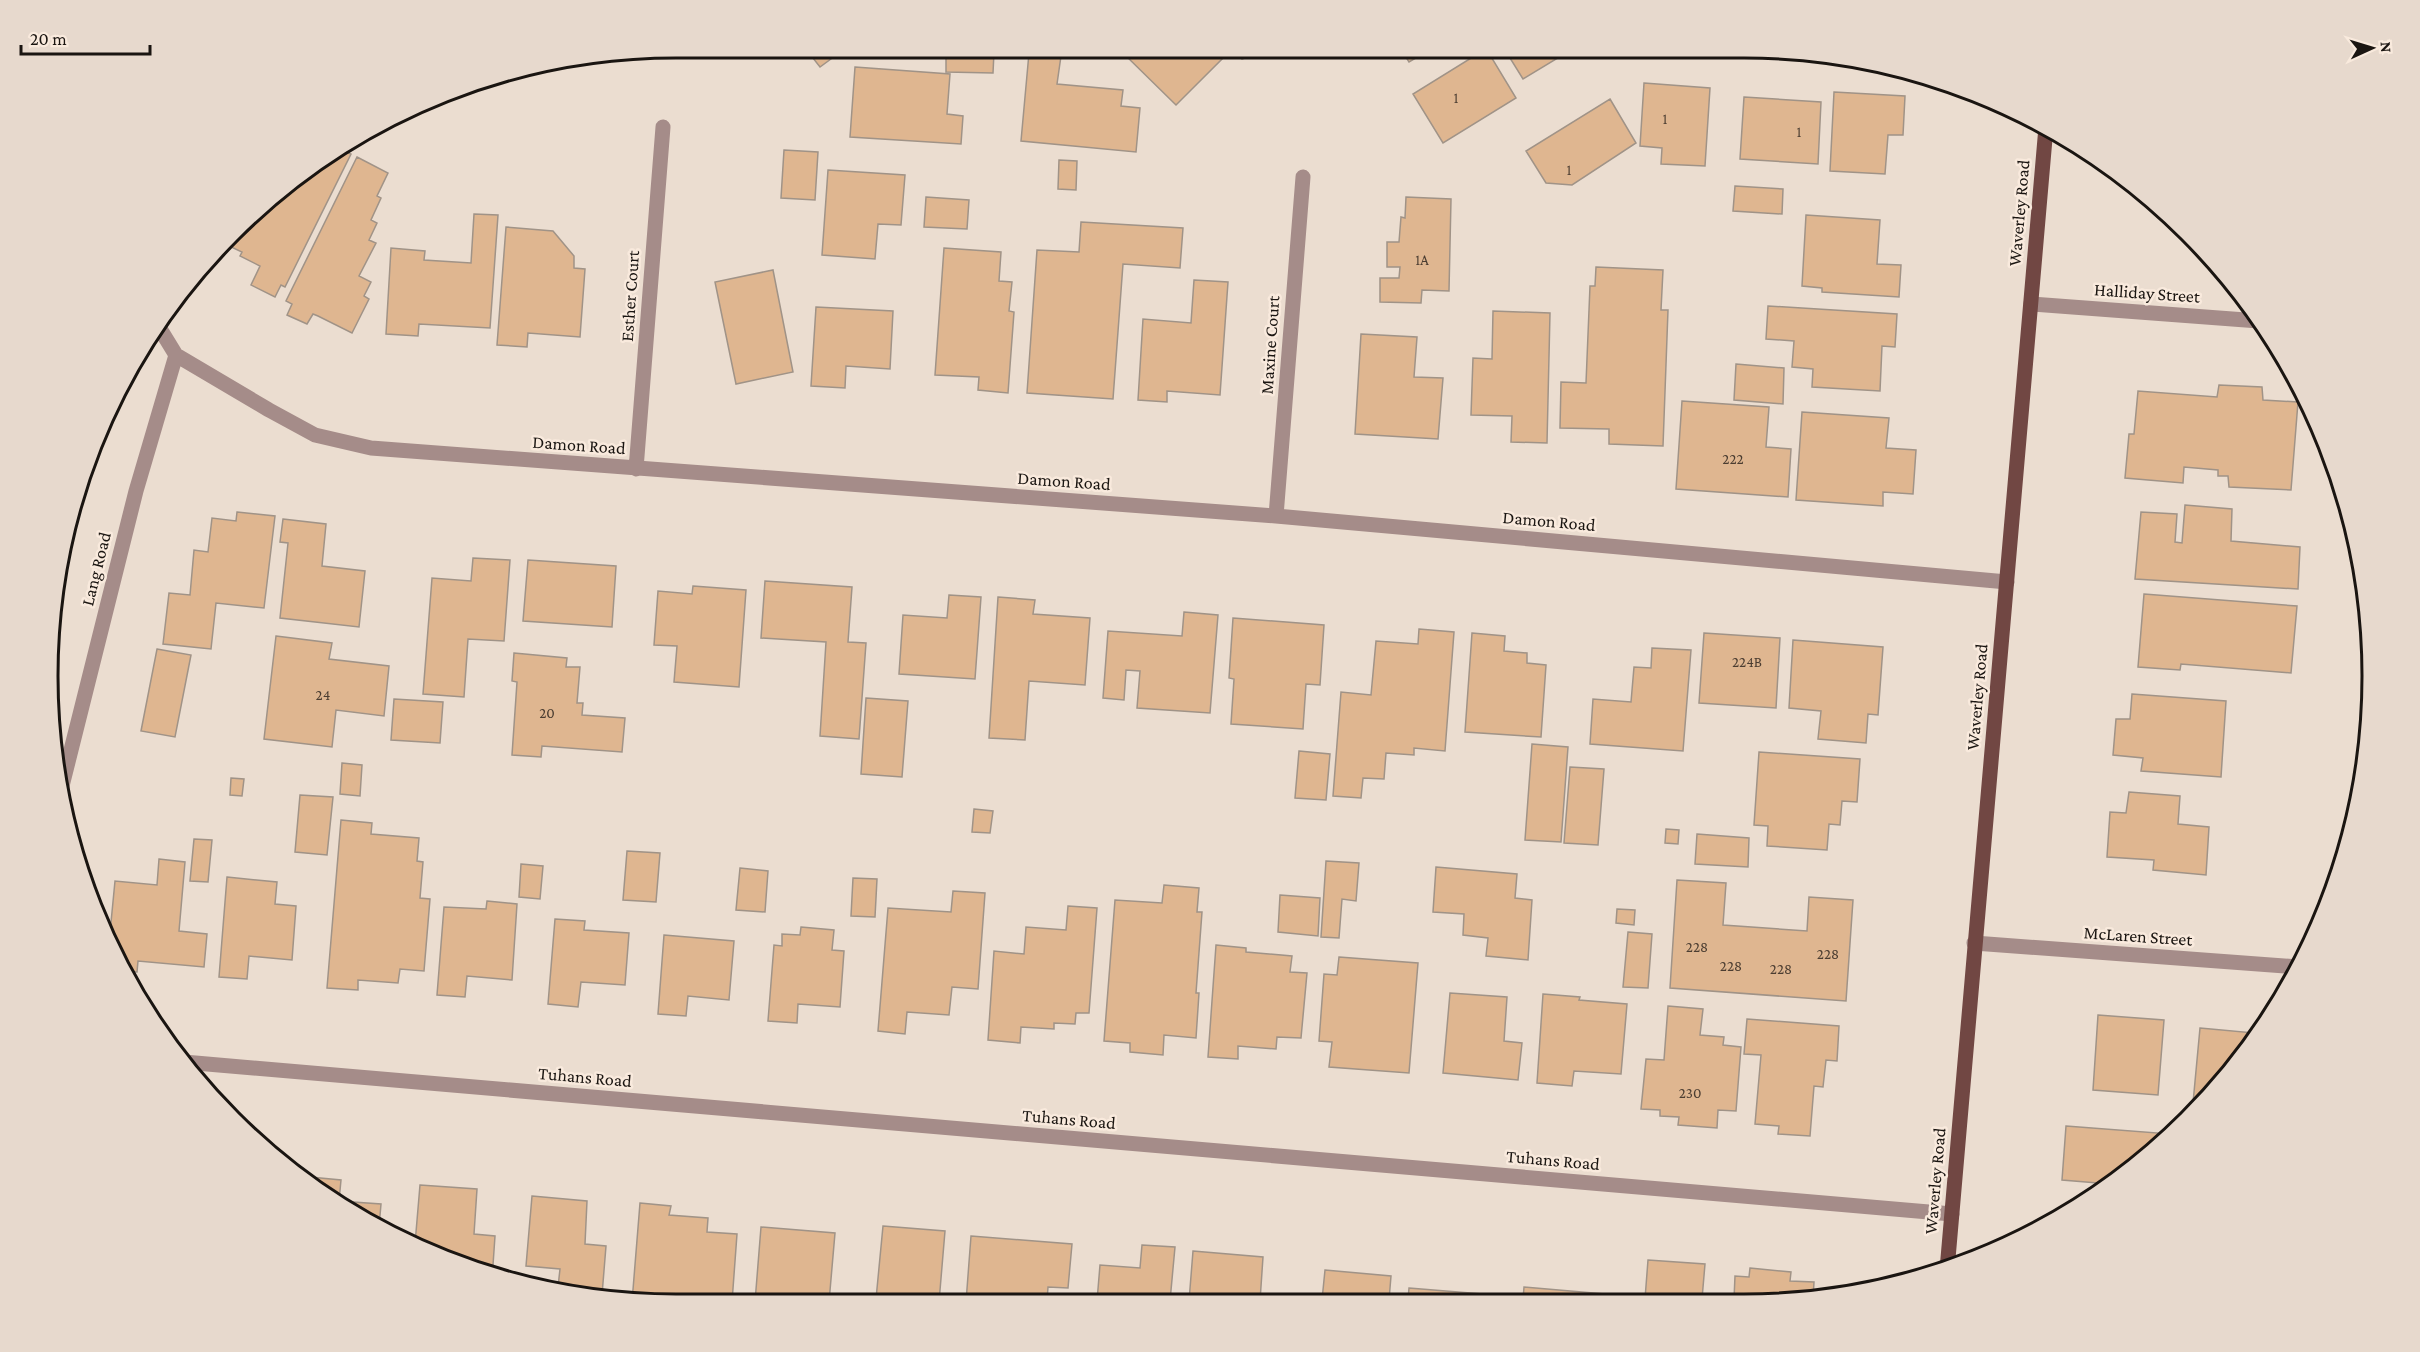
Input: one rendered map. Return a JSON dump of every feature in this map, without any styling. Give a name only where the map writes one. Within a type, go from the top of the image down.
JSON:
[{"type":"main road","name":"Waverley Road","points":[[1948,1259],[2045,137]]},
{"type":"street","name":"Esther Court","points":[[636,469],[663,127]]},
{"type":"street","name":"Maxine Court","points":[[1276,516],[1303,177]]},
{"type":"street","name":"Halliday Street","points":[[2031,304],[2248,320]]},
{"type":"street","name":"Damon Road","points":[[162,334],[176,355],[315,435],[371,448],[1276,516],[2007,582]]},
{"type":"street","name":"Lang Road","points":[[66,770],[136,491],[176,355]]},
{"type":"street","name":"McLaren Street","points":[[1974,943],[2289,966]]},
{"type":"street","name":"Tuhans Road","points":[[195,1063],[1952,1214]]},
{"type":"building","points":[[813,58],[832,58],[820,67]]},
{"type":"building","points":[[946,58],[994,58],[993,73],[946,72]]},
{"type":"building","points":[[1029,58],[1061,58],[1057,84],[1123,90],[1121,106],[1140,108],[1136,152],[1021,141]]},
{"type":"building","points":[[1128,58],[1223,58],[1176,105]]},
{"type":"building","points":[[1471,58],[1492,58],[1516,98],[1443,143],[1413,94]]},
{"type":"building","points":[[1510,58],[1558,58],[1523,79]]},
{"type":"building","points":[[855,67],[950,74],[947,114],[963,116],[961,144],[850,137]]},
{"type":"building","points":[[1644,83],[1710,88],[1705,166],[1661,164],[1662,148],[1640,146]]},
{"type":"building","points":[[1834,92],[1905,96],[1903,135],[1888,135],[1885,174],[1830,171]]},
{"type":"building","points":[[1744,97],[1821,102],[1818,164],[1740,159]]},
{"type":"building","points":[[1610,99],[1636,143],[1572,185],[1546,183],[1526,151]]},
{"type":"building","points":[[784,150],[818,152],[815,200],[781,198]]},
{"type":"building","points":[[349,153],[351,154],[285,287],[281,285],[275,297],[251,285],[260,266],[240,256],[242,252],[232,247],[269,212],[300,186]]},
{"type":"building","points":[[357,157],[388,173],[377,196],[381,198],[371,220],[377,223],[369,240],[376,243],[359,276],[371,282],[364,296],[369,299],[352,333],[313,314],[307,324],[287,315],[292,304],[286,301]]},
{"type":"building","points":[[1059,160],[1077,161],[1076,190],[1058,189]]},
{"type":"building","points":[[828,170],[905,175],[901,225],[878,224],[875,259],[822,255]]},
{"type":"building","points":[[1735,186],[1783,189],[1782,214],[1733,211]]},
{"type":"building","points":[[926,197],[969,200],[967,229],[924,227]]},
{"type":"building","points":[[1406,197],[1451,199],[1449,291],[1422,290],[1421,303],[1380,302],[1380,278],[1399,278],[1400,267],[1387,267],[1387,242],[1399,242],[1401,217],[1405,218]]},
{"type":"building","points":[[474,214],[498,215],[490,328],[419,324],[418,336],[386,334],[391,248],[425,251],[424,260],[471,263]]},
{"type":"building","points":[[1806,215],[1880,220],[1877,264],[1901,265],[1899,297],[1822,292],[1822,288],[1802,286]]},
{"type":"building","points":[[1081,222],[1183,228],[1180,268],[1123,264],[1113,399],[1027,393],[1037,250],[1079,252]]},
{"type":"building","points":[[506,227],[553,231],[574,256],[574,268],[585,269],[580,337],[528,333],[527,347],[497,345]]},
{"type":"building","points":[[944,248],[1001,252],[999,281],[1012,282],[1009,311],[1014,312],[1008,393],[978,390],[979,377],[935,375]]},
{"type":"building","points":[[1596,267],[1663,270],[1661,310],[1668,310],[1663,446],[1609,444],[1609,429],[1560,428],[1561,382],[1586,383],[1590,286],[1595,286]]},
{"type":"building","points":[[773,270],[793,372],[736,384],[715,282]]},
{"type":"building","points":[[1194,280],[1228,282],[1220,395],[1167,391],[1167,402],[1138,400],[1143,319],[1191,323]]},
{"type":"building","points":[[1768,306],[1897,314],[1895,347],[1882,346],[1880,391],[1812,387],[1813,369],[1792,367],[1794,341],[1766,339]]},
{"type":"building","points":[[816,307],[893,311],[890,369],[846,366],[845,388],[811,386]]},
{"type":"building","points":[[1493,311],[1550,313],[1547,443],[1511,442],[1512,416],[1471,415],[1473,358],[1492,359]]},
{"type":"building","points":[[1361,334],[1417,337],[1414,377],[1443,378],[1438,439],[1355,434]]},
{"type":"building","points":[[1736,364],[1784,368],[1783,404],[1734,400]]},
{"type":"building","points":[[2219,385],[2262,387],[2263,400],[2297,402],[2291,490],[2229,487],[2228,476],[2218,476],[2218,470],[2184,467],[2183,483],[2125,478],[2129,434],[2134,434],[2138,391],[2217,397]]},
{"type":"building","points":[[1682,401],[1769,407],[1766,447],[1791,449],[1788,497],[1676,489]]},
{"type":"building","points":[[1802,412],[1889,418],[1886,448],[1916,450],[1913,494],[1883,492],[1883,506],[1796,500]]},
{"type":"building","points":[[2185,505],[2232,509],[2231,541],[2300,547],[2298,589],[2135,579],[2141,512],[2177,514],[2175,542],[2182,543]]},
{"type":"building","points":[[237,512],[275,516],[264,608],[216,603],[211,649],[163,644],[169,593],[190,595],[194,550],[208,552],[212,518],[236,521]]},
{"type":"building","points":[[283,519],[326,524],[322,566],[365,571],[359,627],[280,618],[288,543],[280,542]]},
{"type":"building","points":[[473,558],[510,560],[504,641],[468,639],[464,697],[423,694],[432,578],[471,581]]},
{"type":"building","points":[[528,560],[616,566],[612,627],[523,621]]},
{"type":"building","points":[[765,581],[852,587],[848,642],[866,643],[859,739],[820,736],[826,642],[761,638]]},
{"type":"building","points":[[693,586],[746,590],[739,687],[674,682],[677,646],[654,645],[658,591],[692,594]]},
{"type":"building","points":[[2144,594],[2297,606],[2291,673],[2181,664],[2180,670],[2138,667]]},
{"type":"building","points":[[949,595],[981,597],[975,679],[899,674],[903,615],[947,618]]},
{"type":"building","points":[[998,597],[1035,600],[1033,614],[1090,618],[1085,685],[1029,681],[1025,740],[989,738]]},
{"type":"building","points":[[1184,612],[1218,615],[1210,713],[1137,708],[1140,671],[1126,670],[1124,700],[1103,698],[1108,631],[1182,636]]},
{"type":"building","points":[[1233,618],[1324,625],[1320,685],[1306,684],[1303,729],[1231,724],[1234,679],[1229,678]]},
{"type":"building","points":[[1419,629],[1454,632],[1445,751],[1414,748],[1414,755],[1386,753],[1384,779],[1363,778],[1361,798],[1333,796],[1341,692],[1371,695],[1376,641],[1418,644]]},
{"type":"building","points":[[1472,633],[1505,636],[1504,651],[1527,653],[1527,663],[1546,665],[1541,737],[1465,732]]},
{"type":"building","points":[[1704,633],[1780,638],[1776,708],[1699,703]]},
{"type":"building","points":[[276,636],[332,643],[329,659],[389,666],[384,716],[336,710],[332,747],[264,739]]},
{"type":"building","points":[[1793,640],[1883,647],[1878,715],[1868,714],[1866,743],[1818,739],[1821,711],[1789,708]]},
{"type":"building","points":[[1652,648],[1691,650],[1683,751],[1590,744],[1593,699],[1631,702],[1634,667],[1651,668]]},
{"type":"building","points":[[157,649],[191,655],[175,737],[141,731]]},
{"type":"building","points":[[514,653],[567,658],[566,667],[580,667],[577,703],[583,703],[582,715],[625,718],[622,752],[542,746],[541,757],[512,755],[517,682],[512,681]]},
{"type":"building","points":[[2132,694],[2226,701],[2221,777],[2141,771],[2143,758],[2113,755],[2116,719],[2130,719]]},
{"type":"building","points":[[866,698],[908,701],[902,777],[861,774]]},
{"type":"building","points":[[394,699],[443,702],[440,743],[391,740]]},
{"type":"building","points":[[1532,744],[1568,747],[1561,842],[1525,840]]},
{"type":"building","points":[[1299,751],[1330,754],[1326,800],[1295,798]]},
{"type":"building","points":[[1759,752],[1860,759],[1857,802],[1842,801],[1840,825],[1829,824],[1827,850],[1767,846],[1768,826],[1754,825]]},
{"type":"building","points":[[342,763],[362,765],[360,796],[340,794]]},
{"type":"building","points":[[1570,767],[1604,769],[1598,845],[1564,843]]},
{"type":"building","points":[[231,778],[244,779],[242,796],[230,795]]},
{"type":"building","points":[[2129,792],[2180,796],[2178,824],[2209,827],[2206,875],[2153,870],[2154,860],[2107,857],[2110,812],[2126,813]]},
{"type":"building","points":[[300,795],[333,797],[327,855],[295,852]]},
{"type":"building","points":[[974,809],[993,811],[990,833],[972,832]]},
{"type":"building","points":[[341,820],[372,823],[371,834],[419,838],[417,861],[423,862],[420,898],[430,899],[424,971],[400,969],[398,983],[358,980],[358,990],[327,988]]},
{"type":"building","points":[[1666,829],[1679,830],[1678,844],[1665,843]]},
{"type":"building","points":[[1697,834],[1749,838],[1748,867],[1695,864]]},
{"type":"building","points":[[194,839],[212,840],[208,882],[190,881]]},
{"type":"building","points":[[627,851],[660,853],[656,902],[623,900]]},
{"type":"building","points":[[159,859],[185,862],[179,931],[207,934],[204,967],[138,961],[137,972],[134,972],[111,923],[115,881],[157,885]]},
{"type":"building","points":[[1326,861],[1359,863],[1356,901],[1342,899],[1339,938],[1321,937]]},
{"type":"building","points":[[521,864],[543,866],[540,899],[519,897]]},
{"type":"building","points":[[1436,867],[1517,874],[1515,898],[1532,900],[1528,960],[1486,956],[1488,938],[1463,935],[1464,914],[1433,912]]},
{"type":"building","points":[[740,868],[768,871],[765,912],[736,910]]},
{"type":"building","points":[[227,877],[277,882],[275,904],[296,906],[292,960],[249,956],[247,979],[219,977]]},
{"type":"building","points":[[853,878],[877,879],[875,917],[851,916]]},
{"type":"building","points":[[1677,880],[1726,883],[1723,925],[1807,931],[1809,897],[1853,900],[1846,1001],[1670,988]]},
{"type":"building","points":[[1164,885],[1199,888],[1197,912],[1202,912],[1196,993],[1199,993],[1196,1038],[1164,1035],[1163,1055],[1130,1052],[1130,1043],[1104,1041],[1115,900],[1162,903]]},
{"type":"building","points":[[953,891],[985,893],[978,989],[952,987],[949,1015],[907,1012],[905,1034],[878,1031],[888,908],[951,912]]},
{"type":"building","points":[[1280,895],[1320,898],[1318,936],[1278,932]]},
{"type":"building","points":[[487,901],[517,904],[512,980],[467,976],[465,997],[437,995],[444,907],[486,909]]},
{"type":"building","points":[[1068,906],[1097,908],[1089,1013],[1076,1013],[1075,1024],[1054,1023],[1054,1029],[1021,1027],[1020,1043],[988,1040],[994,951],[1024,954],[1026,927],[1066,930]]},
{"type":"building","points":[[1617,909],[1635,910],[1634,925],[1616,923]]},
{"type":"building","points":[[555,919],[585,921],[584,930],[629,933],[625,985],[581,982],[578,1007],[548,1004]]},
{"type":"building","points":[[801,927],[834,930],[832,950],[844,951],[840,1007],[798,1004],[797,1023],[768,1021],[774,945],[782,946],[782,934],[800,935]]},
{"type":"building","points":[[1628,932],[1652,934],[1648,988],[1623,987]]},
{"type":"building","points":[[664,935],[734,941],[729,1000],[688,996],[686,1016],[658,1014]]},
{"type":"building","points":[[1216,945],[1246,948],[1246,952],[1292,956],[1290,972],[1307,973],[1301,1038],[1277,1037],[1276,1049],[1238,1046],[1238,1059],[1208,1057]]},
{"type":"building","points":[[1339,957],[1418,963],[1409,1073],[1329,1067],[1332,1042],[1319,1041],[1324,974],[1337,975]]},
{"type":"building","points":[[1450,993],[1507,997],[1504,1041],[1522,1043],[1518,1080],[1443,1073]]},
{"type":"building","points":[[1543,994],[1627,1004],[1621,1074],[1574,1071],[1572,1086],[1537,1083]]},
{"type":"building","points":[[1668,1006],[1703,1009],[1700,1035],[1724,1037],[1723,1045],[1741,1047],[1736,1111],[1718,1110],[1717,1128],[1678,1125],[1679,1117],[1660,1116],[1660,1110],[1641,1109],[1646,1059],[1664,1060]]},
{"type":"building","points":[[2098,1015],[2164,1020],[2158,1095],[2093,1090]]},
{"type":"building","points":[[1747,1019],[1839,1026],[1837,1061],[1826,1060],[1823,1087],[1814,1086],[1810,1136],[1778,1134],[1779,1126],[1755,1124],[1761,1055],[1744,1054]]},
{"type":"building","points":[[2200,1028],[2248,1032],[2234,1052],[2193,1099]]},
{"type":"building","points":[[2066,1126],[2159,1133],[2096,1183],[2062,1180]]},
{"type":"building","points":[[317,1178],[341,1180],[340,1193]]},
{"type":"building","points":[[420,1185],[477,1189],[474,1234],[495,1236],[493,1265],[478,1261],[416,1236]]},
{"type":"building","points":[[532,1196],[587,1201],[585,1244],[606,1246],[603,1289],[559,1282],[560,1269],[526,1266]]},
{"type":"building","points":[[353,1202],[381,1204],[380,1218]]},
{"type":"building","points":[[640,1203],[671,1206],[669,1215],[708,1218],[707,1232],[737,1234],[733,1294],[633,1292]]},
{"type":"building","points":[[883,1226],[945,1231],[940,1294],[876,1294]]},
{"type":"building","points":[[761,1227],[835,1233],[830,1294],[756,1294]]},
{"type":"building","points":[[971,1236],[1072,1244],[1068,1288],[1048,1287],[1048,1294],[967,1294]]},
{"type":"building","points":[[1142,1245],[1175,1247],[1171,1294],[1098,1294],[1100,1265],[1140,1268]]},
{"type":"building","points":[[1193,1251],[1263,1257],[1260,1294],[1190,1294]]},
{"type":"building","points":[[1648,1260],[1705,1264],[1702,1294],[1645,1294]]},
{"type":"building","points":[[1750,1268],[1791,1272],[1790,1281],[1814,1282],[1814,1289],[1734,1294],[1735,1276],[1749,1277]]},
{"type":"building","points":[[1325,1270],[1391,1276],[1390,1294],[1323,1294]]},
{"type":"building","points":[[1524,1287],[1604,1294],[1523,1294]]},
{"type":"building","points":[[1409,1288],[1482,1294],[1408,1294]]}]
